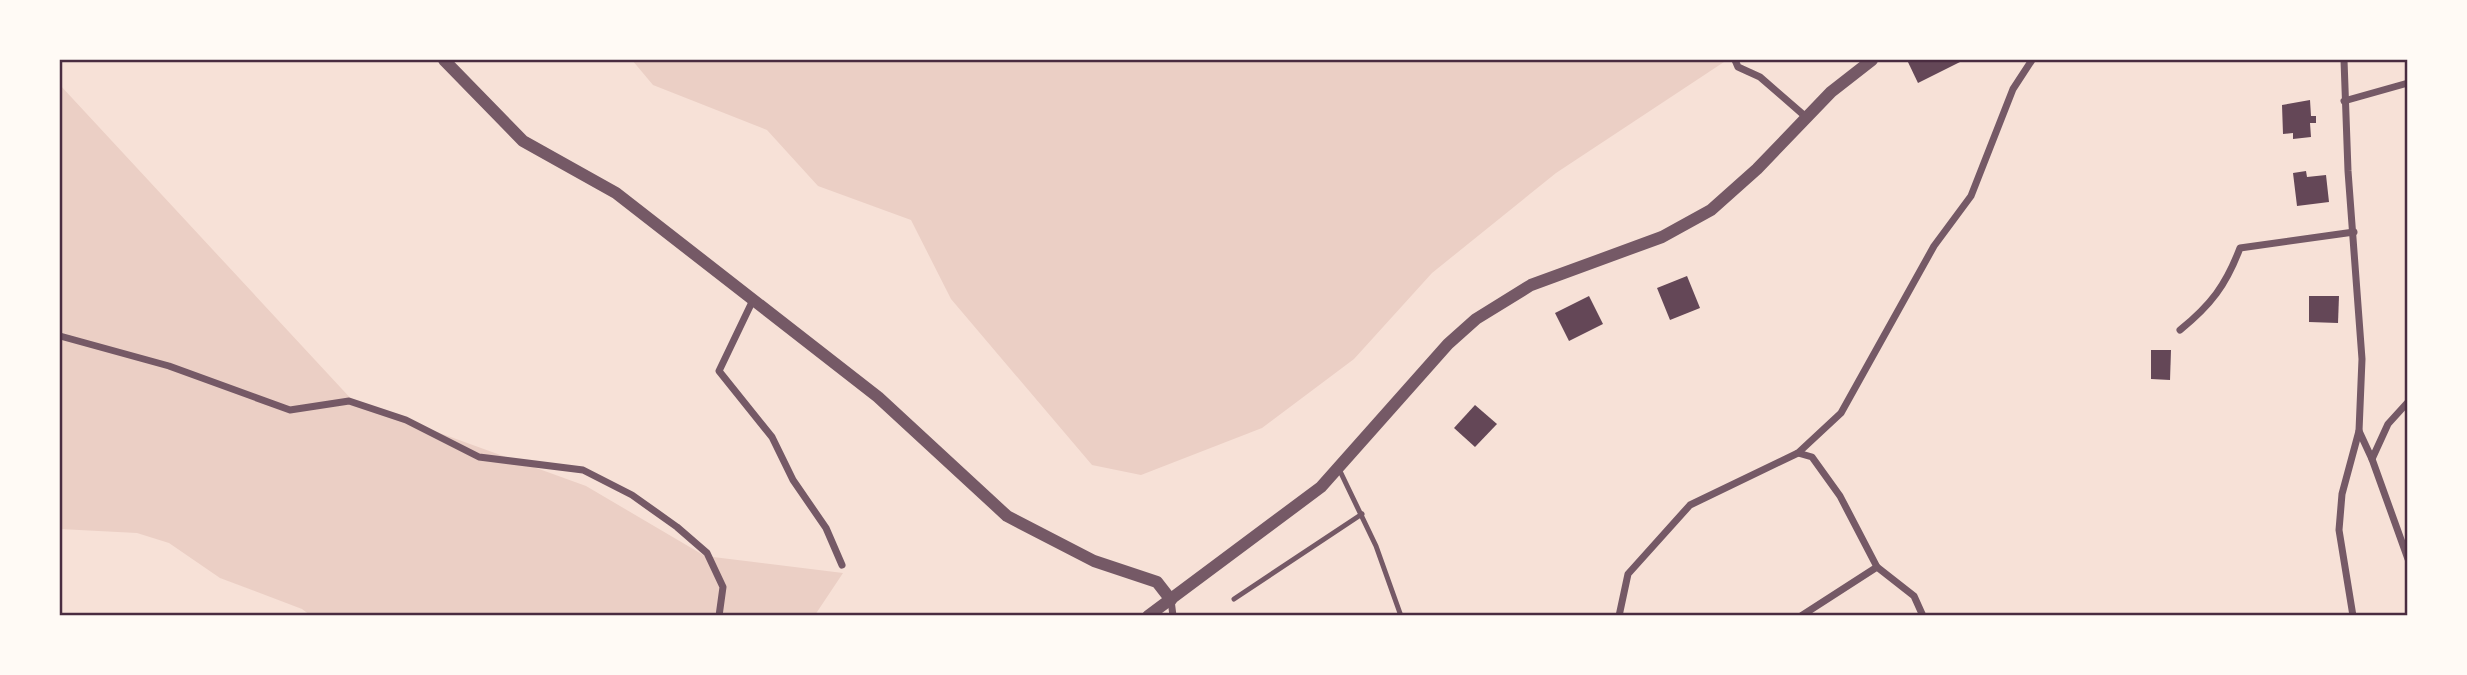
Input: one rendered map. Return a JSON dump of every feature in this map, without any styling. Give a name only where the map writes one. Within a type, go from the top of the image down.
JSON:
[{"type":"street","points":[[444,60],[523,141],[616,192],[878,397],[1007,516],[1094,561],[1157,582],[1171,600],[1173,615]]},
{"type":"street","points":[[1735,60],[1738,67],[1760,77],[1806,117]]},
{"type":"street","points":[[1148,615],[1296,507],[1339,469],[1448,344],[1476,319],[1531,285],[1687,225],[1732,192],[1806,117],[1872,60]]},
{"type":"street","points":[[1619,615],[1628,574],[1690,505],[1798,453],[1841,412],[1934,246],[1971,196],[2013,89],[2032,60]]},
{"type":"street","points":[[2344,60],[2344,102],[2362,359],[2359,430],[2342,494],[2339,530],[2353,615]]},
{"type":"street","points":[[2344,102],[2407,83]]},
{"type":"street","points":[[2180,330],[2202,313],[2228,280],[2240,248],[2354,232]]},
{"type":"street","points":[[753,300],[719,371],[772,437],[793,480],[826,528],[842,565]]},
{"type":"street","points":[[60,336],[169,366],[290,410],[349,401],[406,420],[479,457],[583,470],[632,495],[677,527],[707,553],[723,587],[719,615]]},
{"type":"street","points":[[2372,459],[2388,424],[2407,402]]},
{"type":"street","points":[[2359,430],[2407,559]]},
{"type":"street","points":[[1798,453],[1812,457],[1840,496],[1877,567],[1914,596],[1923,615]]},
{"type":"street","points":[[1801,615],[1877,567]]},
{"type":"lane","points":[[1339,469],[1362,514],[1402,615]]},
{"type":"lane","points":[[1234,598],[1362,514]]},
{"type":"shaded area","points":[[632,60],[1727,60],[1556,173],[1432,273],[1354,359],[1262,428],[1141,475],[1092,465],[951,299],[911,220],[818,186],[767,130],[653,85]]},
{"type":"shaded area","points":[[60,85],[354,402],[586,486],[705,556],[843,573],[815,615],[310,615],[302,609],[220,578],[169,543],[137,533],[60,529]]},
{"type":"building","points":[[1907,60],[1964,60],[1918,83]]},
{"type":"building","points":[[2310,100],[2311,116],[2316,116],[2316,123],[2310,123],[2311,137],[2293,139],[2293,133],[2283,134],[2282,105]]},
{"type":"building","points":[[2306,171],[2307,177],[2326,175],[2329,202],[2297,206],[2293,173]]},
{"type":"building","points":[[1687,276],[1700,308],[1670,320],[1657,288]]},
{"type":"building","points":[[1589,296],[1603,324],[1569,341],[1555,313]]},
{"type":"building","points":[[2309,296],[2339,296],[2338,323],[2309,322]]},
{"type":"building","points":[[2151,350],[2171,350],[2170,380],[2151,379]]},
{"type":"building","points":[[1475,405],[1497,424],[1475,447],[1454,428]]}]
